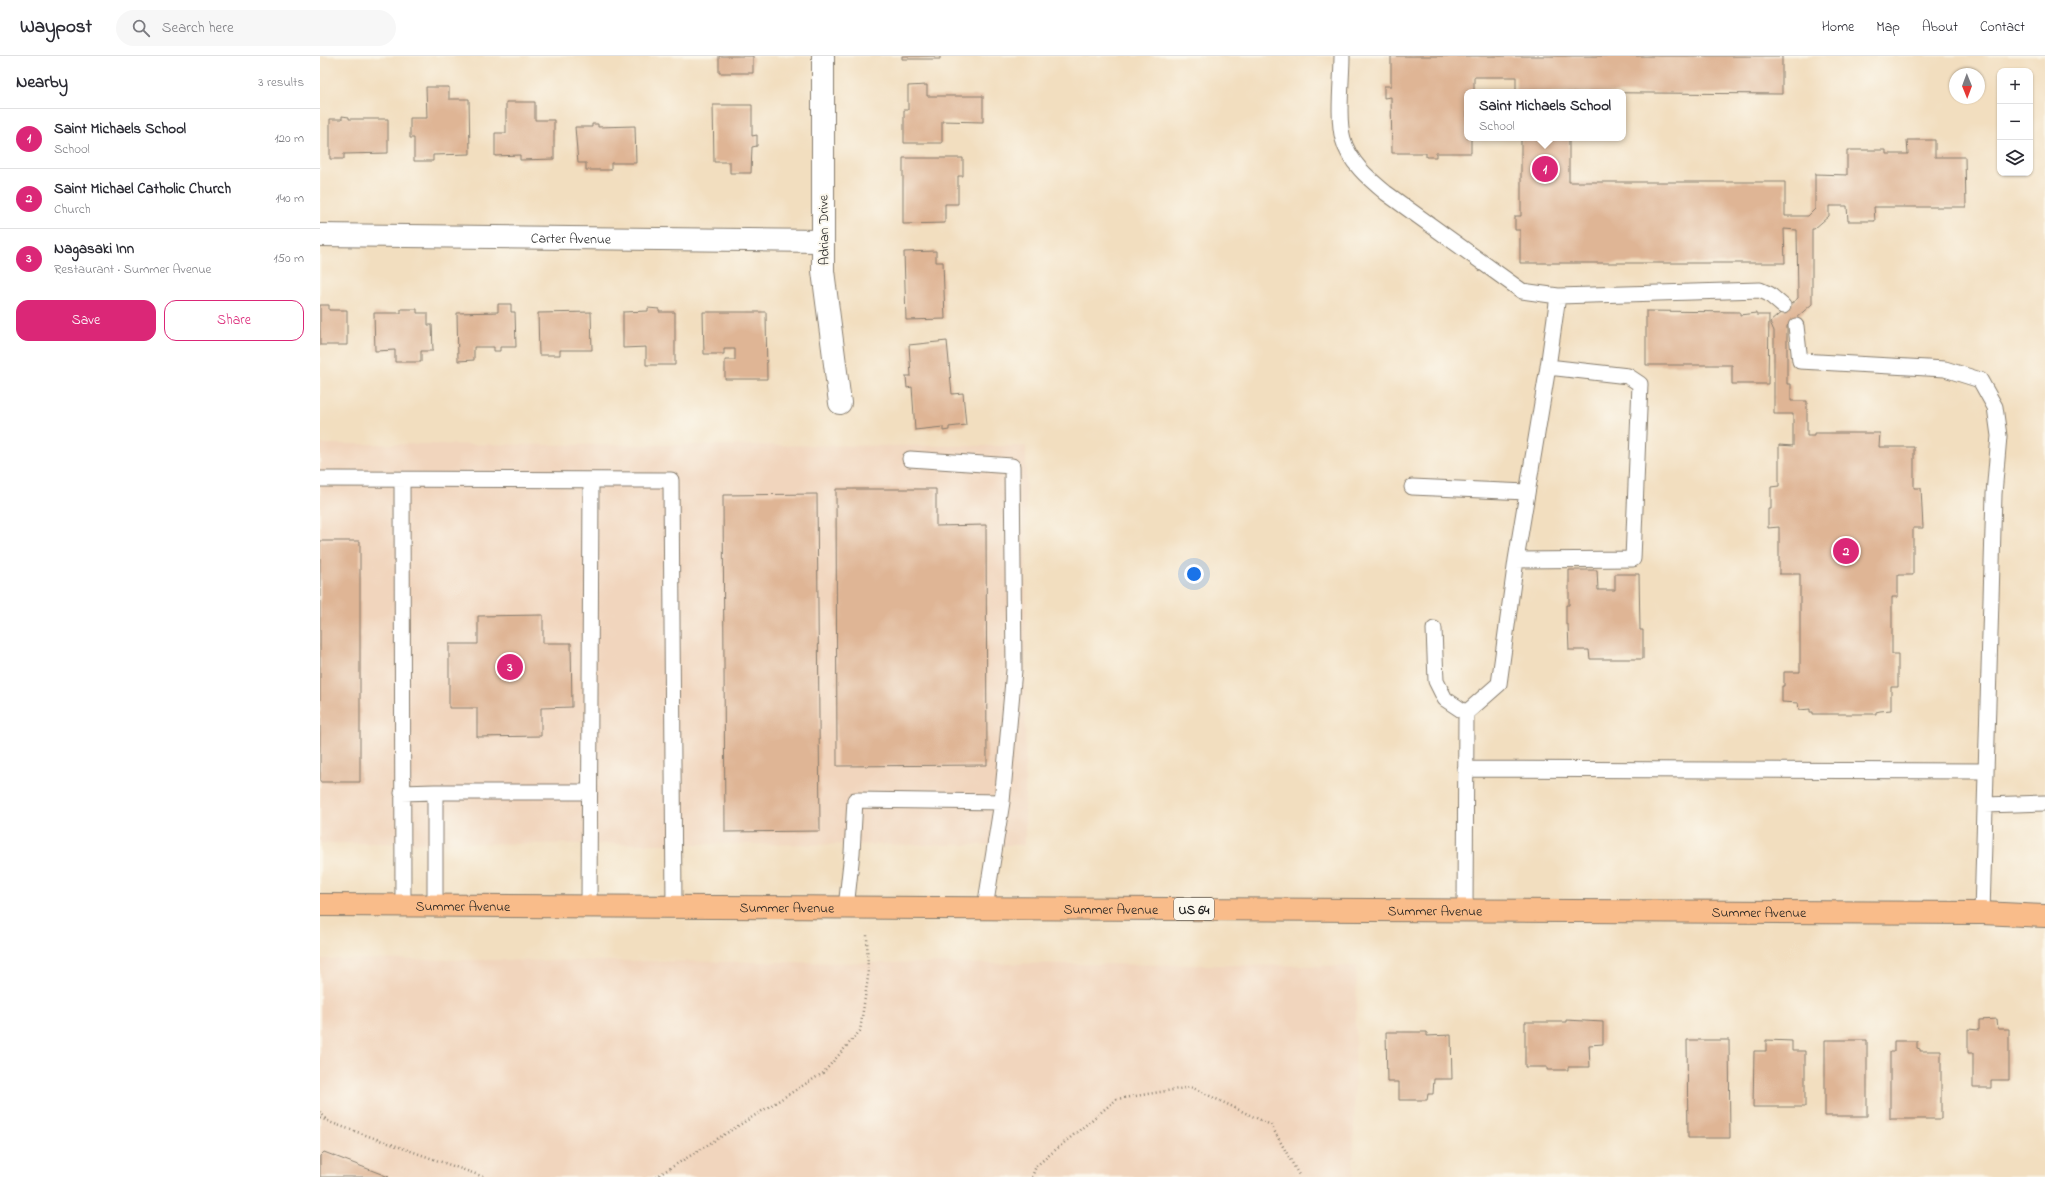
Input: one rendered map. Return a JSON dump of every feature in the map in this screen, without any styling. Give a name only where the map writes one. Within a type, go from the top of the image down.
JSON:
[{"type":"main road","name":"Summer Avenue","points":[[320,905],[1982,913],[2045,916]]},
{"type":"street","name":"Adrian Drive","points":[[823,56],[823,271],[840,403]]},
{"type":"street","name":"Carter Avenue","points":[[320,235],[822,241]]},
{"type":"lane","points":[[1342,56],[1343,139],[1353,159],[1365,176],[1392,198],[1522,290],[1558,296],[1760,290],[1769,294],[1783,306]]},
{"type":"lane","points":[[1465,910],[1466,713],[1499,684],[1516,560],[1548,367],[1558,296]]},
{"type":"lane","points":[[1796,326],[1800,361],[1945,369],[1980,380],[1995,407],[1999,436],[1994,502],[1982,913]]},
{"type":"lane","points":[[1516,560],[1633,559],[1640,384],[1628,376],[1548,367]]},
{"type":"lane","points":[[910,459],[1012,466],[1014,670],[1002,802],[985,908]]},
{"type":"lane","points":[[320,479],[671,480],[674,907]]},
{"type":"lane","points":[[402,480],[403,905]]},
{"type":"lane","points":[[589,906],[591,480]]},
{"type":"lane","points":[[1412,487],[1527,492]]},
{"type":"lane","points":[[1434,629],[1436,681],[1445,699],[1466,713]]},
{"type":"lane","points":[[1465,769],[1986,771]]},
{"type":"lane","points":[[435,792],[435,905]]},
{"type":"lane","points":[[402,793],[589,792]]},
{"type":"lane","points":[[856,907],[852,854],[855,800],[1002,802]]},
{"type":"lane","points":[[1985,805],[2045,803]]},
{"type":"path","points":[[656,1177],[823,1073],[860,1031],[868,977],[856,907]]},
{"type":"path","points":[[1032,1177],[1036,1166],[1117,1099],[1192,1087],[1271,1125],[1300,1177]]},
{"type":"path","points":[[320,1112],[329,1122]]},
{"type":"path","points":[[320,1118],[484,1177]]},
{"type":"shaded area","points":[[320,444],[1026,446],[1025,845],[320,843]]},
{"type":"shaded area","points":[[320,959],[1357,966],[1353,1177],[320,1177]]},
{"type":"building","points":[[719,56],[753,56],[753,73],[719,73]]},
{"type":"building","points":[[902,56],[940,56],[940,59],[902,59]]},
{"type":"building","points":[[1391,56],[1782,56],[1782,94],[1626,93],[1626,89],[1516,89],[1516,77],[1474,77],[1474,89],[1464,89],[1464,141],[1471,141],[1471,153],[1436,153],[1436,157],[1426,157],[1426,153],[1392,153],[1391,97],[1384,98],[1384,86],[1391,86]]},
{"type":"building","points":[[927,85],[927,96],[983,96],[983,122],[942,121],[942,143],[904,143],[904,110],[908,110],[908,86]]},
{"type":"building","points":[[426,87],[449,87],[449,99],[469,99],[470,154],[433,155],[433,161],[414,161],[414,138],[410,138],[410,118],[427,118]]},
{"type":"building","points":[[506,102],[535,102],[535,120],[554,120],[554,159],[520,160],[520,155],[495,156],[495,133],[506,133]]},
{"type":"building","points":[[713,105],[752,105],[752,136],[757,135],[757,146],[752,147],[751,173],[730,173],[730,162],[714,162]]},
{"type":"building","points":[[342,116],[349,117],[349,119],[388,119],[388,153],[344,154],[344,159],[330,159],[330,119],[342,119]]},
{"type":"building","points":[[592,124],[598,124],[598,127],[635,126],[636,163],[611,163],[611,170],[586,170],[586,163],[578,163],[575,127],[592,127]]},
{"type":"building","points":[[1907,140],[1935,140],[1935,157],[1965,157],[1966,207],[1874,207],[1875,221],[1848,221],[1847,206],[1829,206],[1829,216],[1814,229],[1812,229],[1812,304],[1787,326],[1787,384],[1791,384],[1791,401],[1807,401],[1807,436],[1814,436],[1814,433],[1880,433],[1879,447],[1914,447],[1914,488],[1921,488],[1923,528],[1913,528],[1913,575],[1898,575],[1898,597],[1892,597],[1892,654],[1898,654],[1898,687],[1891,687],[1891,710],[1876,712],[1876,714],[1813,714],[1813,712],[1810,712],[1810,709],[1799,710],[1798,703],[1782,702],[1784,672],[1800,672],[1800,574],[1779,574],[1779,527],[1768,528],[1768,509],[1771,509],[1771,487],[1779,486],[1779,445],[1793,446],[1793,414],[1774,414],[1774,331],[1770,322],[1798,298],[1797,230],[1784,229],[1785,263],[1520,263],[1520,230],[1515,230],[1515,216],[1521,216],[1521,141],[1569,141],[1569,182],[1785,182],[1785,216],[1808,216],[1815,209],[1815,174],[1847,175],[1847,150],[1886,150],[1886,154],[1908,154]]},
{"type":"building","points":[[903,158],[963,158],[963,176],[958,176],[958,204],[945,204],[945,223],[903,224]]},
{"type":"building","points":[[936,251],[936,262],[943,262],[945,319],[906,320],[904,252]]},
{"type":"building","points":[[498,304],[511,304],[511,312],[515,312],[516,347],[500,347],[500,351],[494,351],[494,347],[474,347],[474,360],[458,361],[457,313],[498,312]]},
{"type":"building","points":[[320,305],[329,305],[329,310],[347,310],[347,345],[320,345]]},
{"type":"building","points":[[648,308],[659,309],[659,312],[675,312],[675,365],[646,365],[646,347],[623,348],[623,312],[648,311]]},
{"type":"building","points":[[401,309],[417,309],[417,313],[428,313],[428,325],[432,325],[433,351],[421,351],[421,362],[395,362],[395,350],[375,351],[374,313],[401,313]]},
{"type":"building","points":[[1646,311],[1740,312],[1740,315],[1756,313],[1756,315],[1769,315],[1768,384],[1732,384],[1732,365],[1646,365]]},
{"type":"building","points":[[591,312],[592,350],[560,350],[560,355],[539,355],[538,313]]},
{"type":"building","points":[[703,312],[766,312],[767,379],[725,379],[725,360],[735,360],[735,349],[724,349],[724,354],[704,354]]},
{"type":"building","points":[[947,341],[952,394],[963,393],[966,425],[949,427],[949,430],[943,431],[943,427],[915,430],[912,387],[907,388],[906,376],[911,376],[909,345]]},
{"type":"building","points":[[836,489],[936,489],[936,526],[986,525],[987,765],[837,766]]},
{"type":"building","points":[[817,494],[820,831],[725,832],[723,495]]},
{"type":"building","points":[[320,541],[360,541],[360,782],[320,782]]},
{"type":"building","points":[[1569,570],[1597,570],[1598,590],[1615,590],[1615,574],[1639,574],[1640,630],[1643,630],[1643,659],[1590,659],[1589,650],[1569,650],[1568,625],[1566,625],[1566,605],[1569,605]]},
{"type":"building","points":[[543,615],[543,643],[571,643],[572,707],[541,708],[541,736],[477,737],[477,708],[449,708],[449,644],[478,644],[478,616]]},
{"type":"building","points":[[1997,1019],[1998,1029],[2009,1029],[2009,1080],[1991,1080],[1991,1088],[1973,1088],[1973,1053],[1968,1053],[1968,1029],[1979,1030],[1979,1020]]},
{"type":"building","points":[[1566,1020],[1603,1022],[1603,1044],[1589,1045],[1590,1067],[1568,1067],[1568,1070],[1547,1070],[1547,1067],[1525,1067],[1525,1022],[1566,1022]]},
{"type":"building","points":[[1386,1032],[1427,1032],[1427,1036],[1451,1035],[1452,1079],[1434,1079],[1433,1094],[1428,1094],[1427,1100],[1399,1100],[1399,1082],[1387,1082]]},
{"type":"building","points":[[1687,1040],[1729,1040],[1730,1138],[1688,1138]]},
{"type":"building","points":[[1766,1040],[1792,1041],[1792,1051],[1805,1051],[1805,1107],[1753,1107],[1754,1051],[1766,1051]]},
{"type":"building","points":[[1825,1040],[1867,1040],[1867,1116],[1825,1116]]},
{"type":"building","points":[[1894,1041],[1917,1041],[1917,1048],[1920,1049],[1920,1051],[1941,1051],[1941,1119],[1890,1119],[1890,1052],[1894,1052]]},
{"type":"building","points":[[324,1152],[389,1177],[320,1177],[320,1156]]},
{"type":"place","name":"Saint Michaels School","points":[[1545,169]]},
{"type":"place","name":"Saint Michael Catholic Church","points":[[1846,551]]},
{"type":"place","name":"Nagasaki Inn","points":[[510,667]]}]
